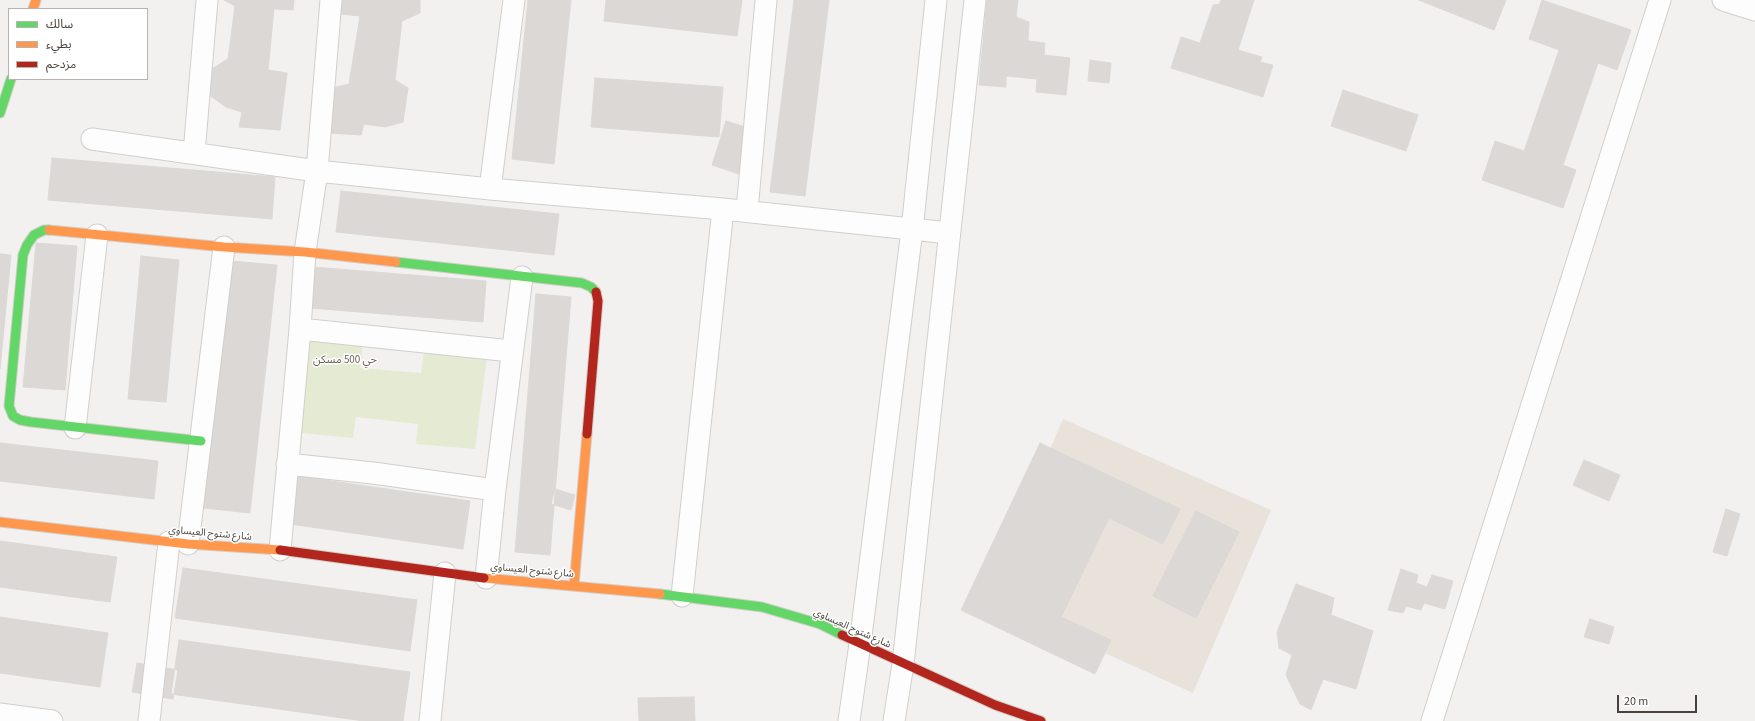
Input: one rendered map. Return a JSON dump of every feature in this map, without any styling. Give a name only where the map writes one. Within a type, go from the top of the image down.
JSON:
[{"type":"street","points":[[194,153],[207,0]]},
{"type":"street","points":[[280,550],[300,329],[305,252],[317,171],[332,0]]},
{"type":"street","points":[[490,189],[514,0]]},
{"type":"street","points":[[747,211],[766,0]]},
{"type":"street","points":[[849,721],[912,230],[936,0]]},
{"type":"street","points":[[894,721],[903,664],[975,0]]},
{"type":"street","points":[[1432,721],[1660,0]]},
{"type":"street","points":[[1724,0],[1755,10]]},
{"type":"street","points":[[0,113],[11,80]]},
{"type":"street","points":[[92,139],[317,171],[490,189],[747,211],[949,233]]},
{"type":"street","points":[[682,596],[723,209]]},
{"type":"street","points":[[201,441],[75,428],[20,420],[13,416],[9,406],[23,255],[27,245],[34,235],[44,230],[224,247],[305,252],[582,283],[591,287],[596,292],[598,301],[574,586]]},
{"type":"street","points":[[75,428],[97,235]]},
{"type":"street","points":[[149,721],[178,543],[201,441],[224,247]]},
{"type":"street","points":[[486,578],[494,490],[522,277]]},
{"type":"street","points":[[300,329],[511,352]]},
{"type":"street","points":[[287,464],[373,473],[494,490]]},
{"type":"street","name":"شارع شتوح العيساوي","points":[[0,522],[178,543],[280,550],[486,578],[682,596],[762,607],[820,624],[903,664],[995,705],[1040,721]]},
{"type":"street","points":[[430,721],[445,573]]},
{"type":"street","points":[[0,714],[52,721]]},
{"type":"shaded area","points":[[1063,419],[1271,510],[1193,693],[983,598]]},
{"type":"green space","points":[[310,339],[363,345],[360,368],[421,373],[424,352],[487,357],[475,449],[416,444],[418,424],[356,417],[353,438],[301,433]]},
{"type":"building","points":[[224,0],[294,0],[293,10],[274,9],[268,70],[287,73],[280,130],[239,127],[242,112],[226,107],[209,95],[212,69],[228,59],[235,6]]},
{"type":"building","points":[[342,0],[420,0],[420,13],[402,21],[395,80],[408,88],[403,122],[385,127],[364,124],[361,135],[329,133],[333,88],[349,84],[360,16],[340,14]]},
{"type":"building","points":[[528,0],[571,0],[554,164],[512,159]]},
{"type":"building","points":[[606,0],[742,0],[737,36],[604,21]]},
{"type":"building","points":[[794,0],[829,0],[805,196],[770,192]]},
{"type":"building","points":[[987,0],[1018,0],[1016,17],[1029,22],[1028,41],[1045,43],[1044,55],[1070,58],[1066,95],[1036,92],[1037,79],[1006,76],[1006,87],[979,85]]},
{"type":"building","points":[[1221,0],[1254,0],[1238,50],[1262,57],[1260,62],[1273,65],[1263,97],[1171,68],[1181,37],[1200,43],[1213,5],[1220,4]]},
{"type":"building","points":[[1419,0],[1506,0],[1494,30]]},
{"type":"building","points":[[1542,0],[1631,30],[1617,70],[1598,63],[1563,165],[1576,170],[1563,208],[1482,180],[1495,141],[1524,151],[1559,50],[1529,39]]},
{"type":"building","points":[[1090,60],[1111,63],[1109,83],[1088,81]]},
{"type":"building","points":[[595,78],[723,87],[719,137],[591,127]]},
{"type":"building","points":[[1343,90],[1418,115],[1406,151],[1331,126]]},
{"type":"building","points":[[726,121],[758,131],[739,174],[712,165]]},
{"type":"building","points":[[52,158],[275,177],[272,219],[48,200]]},
{"type":"building","points":[[341,191],[559,214],[554,255],[336,232]]},
{"type":"building","points":[[36,243],[77,246],[65,390],[23,387]]},
{"type":"building","points":[[0,254],[11,255],[0,369]]},
{"type":"building","points":[[141,256],[179,260],[166,402],[128,399]]},
{"type":"building","points":[[231,261],[277,265],[250,513],[204,508]]},
{"type":"building","points":[[313,267],[486,281],[483,322],[310,308]]},
{"type":"building","points":[[536,294],[571,297],[550,555],[515,552]]},
{"type":"building","points":[[0,443],[158,461],[154,499],[0,481]]},
{"type":"building","points":[[1040,443],[1180,509],[1163,544],[1109,518],[1061,617],[1111,640],[1095,674],[961,610]]},
{"type":"building","points":[[1584,460],[1620,475],[1609,501],[1573,485]]},
{"type":"building","points":[[297,476],[470,501],[463,549],[290,524]]},
{"type":"building","points":[[555,489],[575,495],[571,510],[551,504]]},
{"type":"building","points":[[1726,509],[1740,514],[1727,556],[1713,552]]},
{"type":"building","points":[[1196,511],[1239,532],[1196,618],[1153,596]]},
{"type":"building","points":[[0,541],[117,557],[110,602],[0,587]]},
{"type":"building","points":[[183,568],[417,600],[410,651],[175,618]]},
{"type":"building","points":[[1401,569],[1418,575],[1416,583],[1427,587],[1432,575],[1453,581],[1445,609],[1424,603],[1421,610],[1406,606],[1403,613],[1388,610]]},
{"type":"building","points":[[1296,584],[1334,598],[1331,615],[1373,631],[1356,689],[1323,679],[1311,710],[1300,704],[1286,675],[1292,655],[1279,648],[1277,632]]},
{"type":"building","points":[[0,617],[108,633],[100,687],[0,673]]},
{"type":"building","points":[[1590,619],[1614,627],[1609,644],[1584,637]]},
{"type":"building","points":[[179,640],[410,672],[403,721],[364,721],[171,694]]},
{"type":"building","points":[[137,663],[178,670],[173,699],[132,692]]},
{"type":"building","points":[[694,697],[695,721],[639,721],[638,698]]},
{"type":"traffic: fast","points":[[0,113],[11,80]]},
{"type":"traffic: fast","points":[[49,230],[44,230],[34,235],[27,245],[23,255],[9,406],[13,416],[20,420],[31,422],[201,441]]},
{"type":"traffic: fast","points":[[396,262],[582,283],[591,287],[596,292]]},
{"type":"traffic: fast","points":[[660,594],[762,607],[820,624],[842,635]]},
{"type":"traffic: slow","points":[[33,8],[36,0]]},
{"type":"traffic: slow","points":[[49,230],[224,247],[305,252],[396,262]]},
{"type":"traffic: slow","points":[[574,586],[587,434]]},
{"type":"traffic: slow","points":[[0,522],[188,544],[280,550]]},
{"type":"traffic: slow","points":[[484,578],[660,594]]},
{"type":"traffic: jam","points":[[587,434],[598,301],[596,292]]},
{"type":"traffic: jam","points":[[280,550],[484,578]]},
{"type":"traffic: jam","points":[[842,635],[995,705],[1041,721]]},
{"type":"district","name":"حي 500 مسكن","points":[[345,361]]}]
